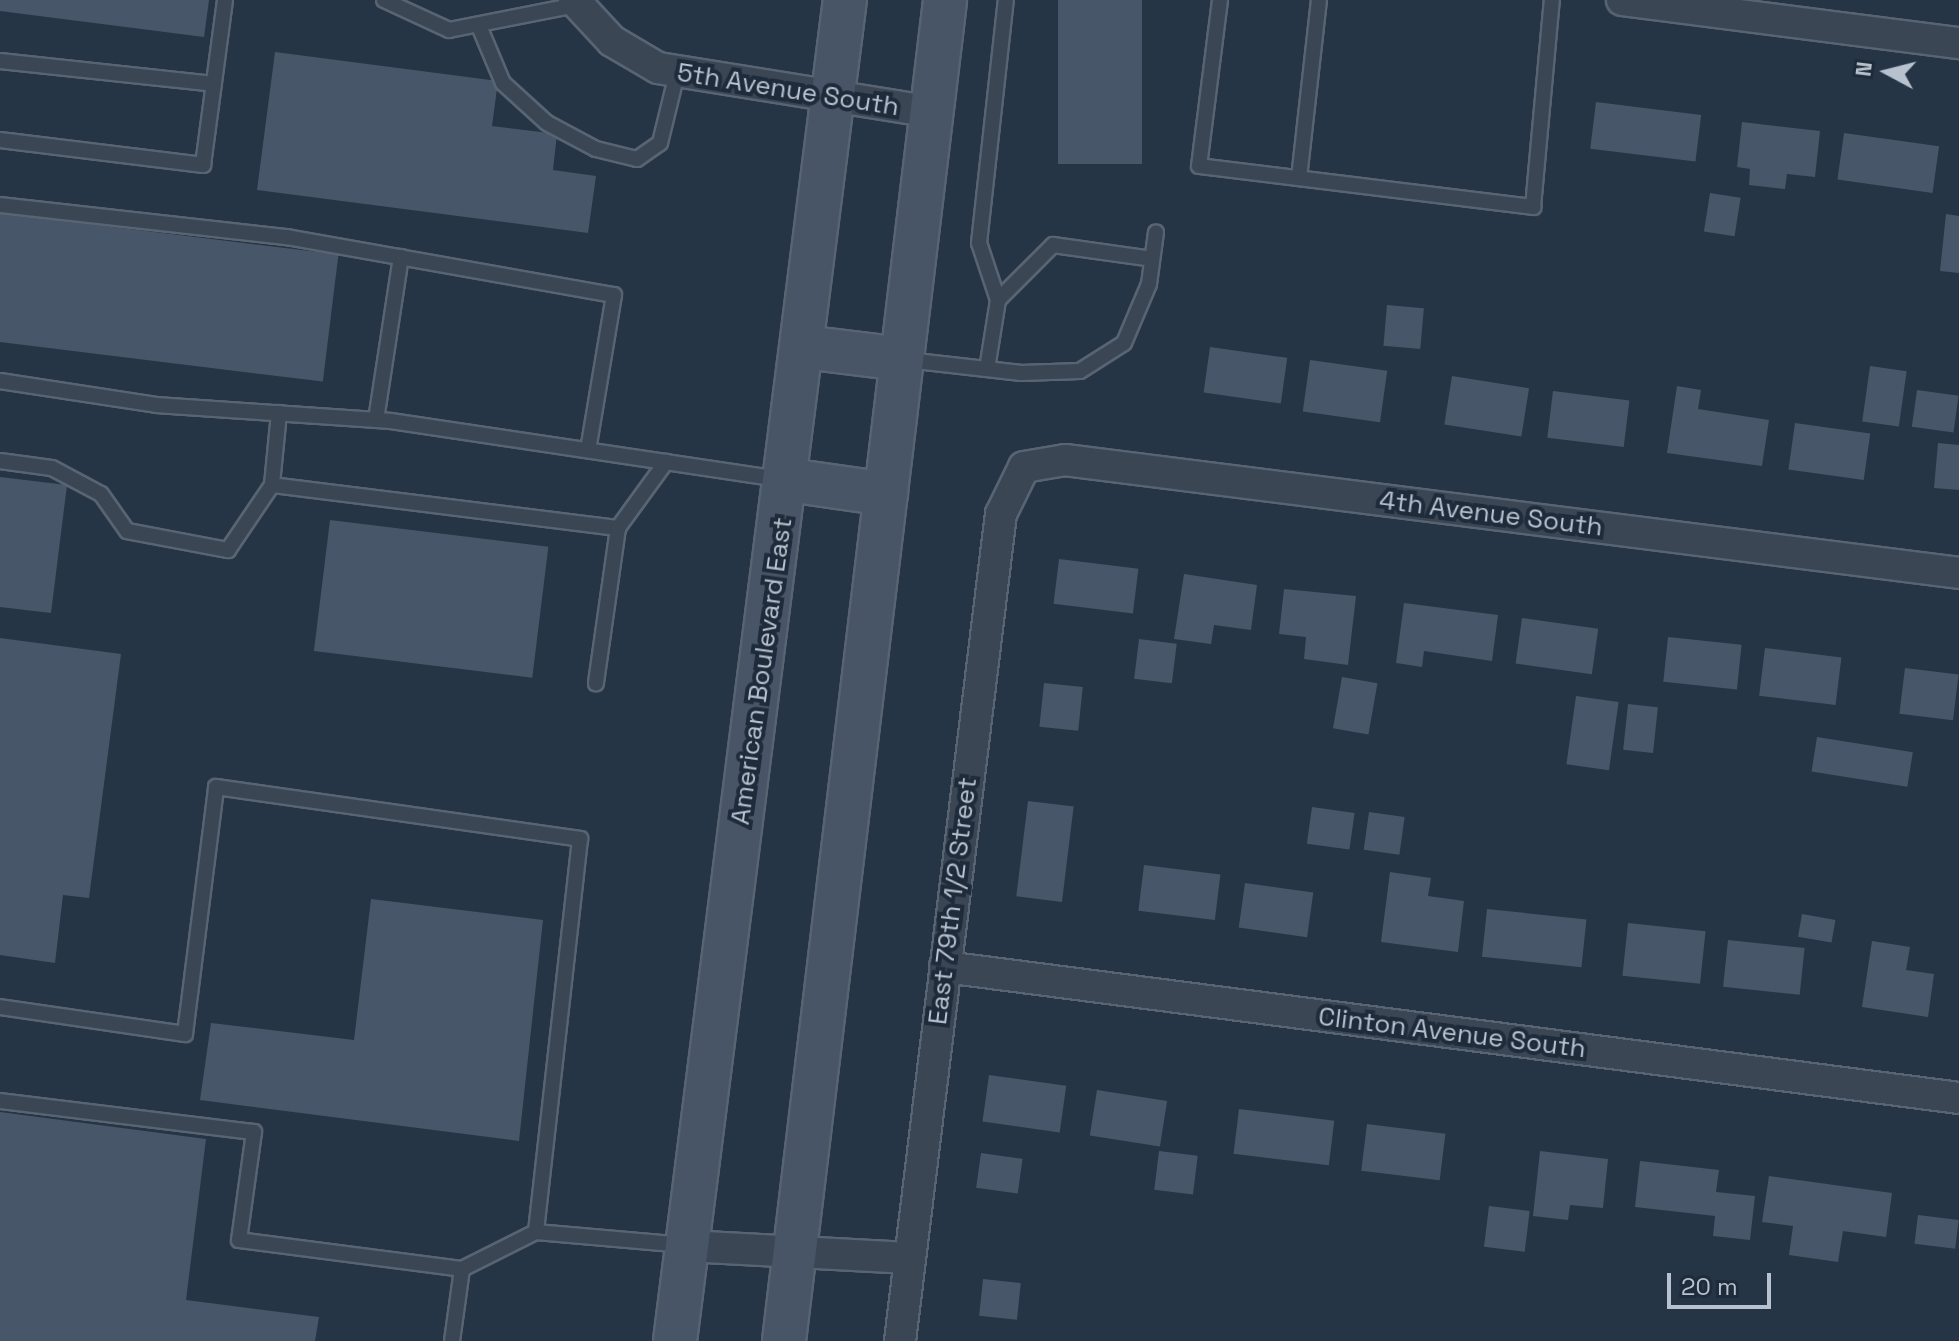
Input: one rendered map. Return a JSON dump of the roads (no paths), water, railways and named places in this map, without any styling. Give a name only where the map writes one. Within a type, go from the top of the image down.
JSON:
[{"type":"main road","name":"American Boulevard East","points":[[675,1341],[788,480],[845,0]]},
{"type":"main road","points":[[784,1341],[945,0]]},
{"type":"main road","points":[[804,347],[902,359]]},
{"type":"main road","points":[[788,480],[886,494]]},
{"type":"street","points":[[1620,0],[1959,43]]},
{"type":"street","name":"5th Avenue South","points":[[575,2],[612,41],[677,73],[933,112]]},
{"type":"street","name":"4th Avenue South","points":[[1024,467],[1065,460],[1959,573]]},
{"type":"street","name":"East 79th 1/2 Street","points":[[900,1341],[1001,514],[1024,467]]},
{"type":"street","name":"Clinton Avenue South","points":[[945,967],[1959,1098]]},
{"type":"street","points":[[687,1246],[796,1246],[909,1258]]},
{"type":"lane","points":[[0,140],[203,165],[225,0]]},
{"type":"lane","points":[[384,0],[449,30],[479,26],[575,2]]},
{"type":"lane","points":[[987,369],[998,300],[979,243],[1006,0]]},
{"type":"lane","points":[[1220,0],[1199,166],[1533,207],[1552,0]]},
{"type":"lane","points":[[1299,178],[1319,0]]},
{"type":"lane","points":[[479,26],[503,83],[547,123],[596,149],[637,159],[660,143],[677,73]]},
{"type":"lane","points":[[0,61],[214,84]]},
{"type":"lane","points":[[0,205],[401,257],[614,295],[588,450]]},
{"type":"lane","points":[[902,359],[987,369],[1080,371],[1124,343],[1152,259],[1156,232]]},
{"type":"lane","points":[[998,300],[1053,245],[1152,259]]},
{"type":"lane","points":[[376,420],[401,257]]},
{"type":"lane","points":[[0,381],[279,413],[376,420],[788,480]]},
{"type":"lane","points":[[0,461],[52,468],[101,494],[127,531],[228,550],[272,485],[279,413]]},
{"type":"lane","points":[[596,683],[618,528],[666,462]]},
{"type":"lane","points":[[272,485],[618,528]]},
{"type":"lane","points":[[0,1007],[185,1034],[216,787],[580,839],[536,1232]]},
{"type":"lane","points":[[0,1101],[254,1132],[239,1240],[462,1269],[536,1232],[687,1246]]},
{"type":"lane","points":[[452,1341],[462,1269]]}]
